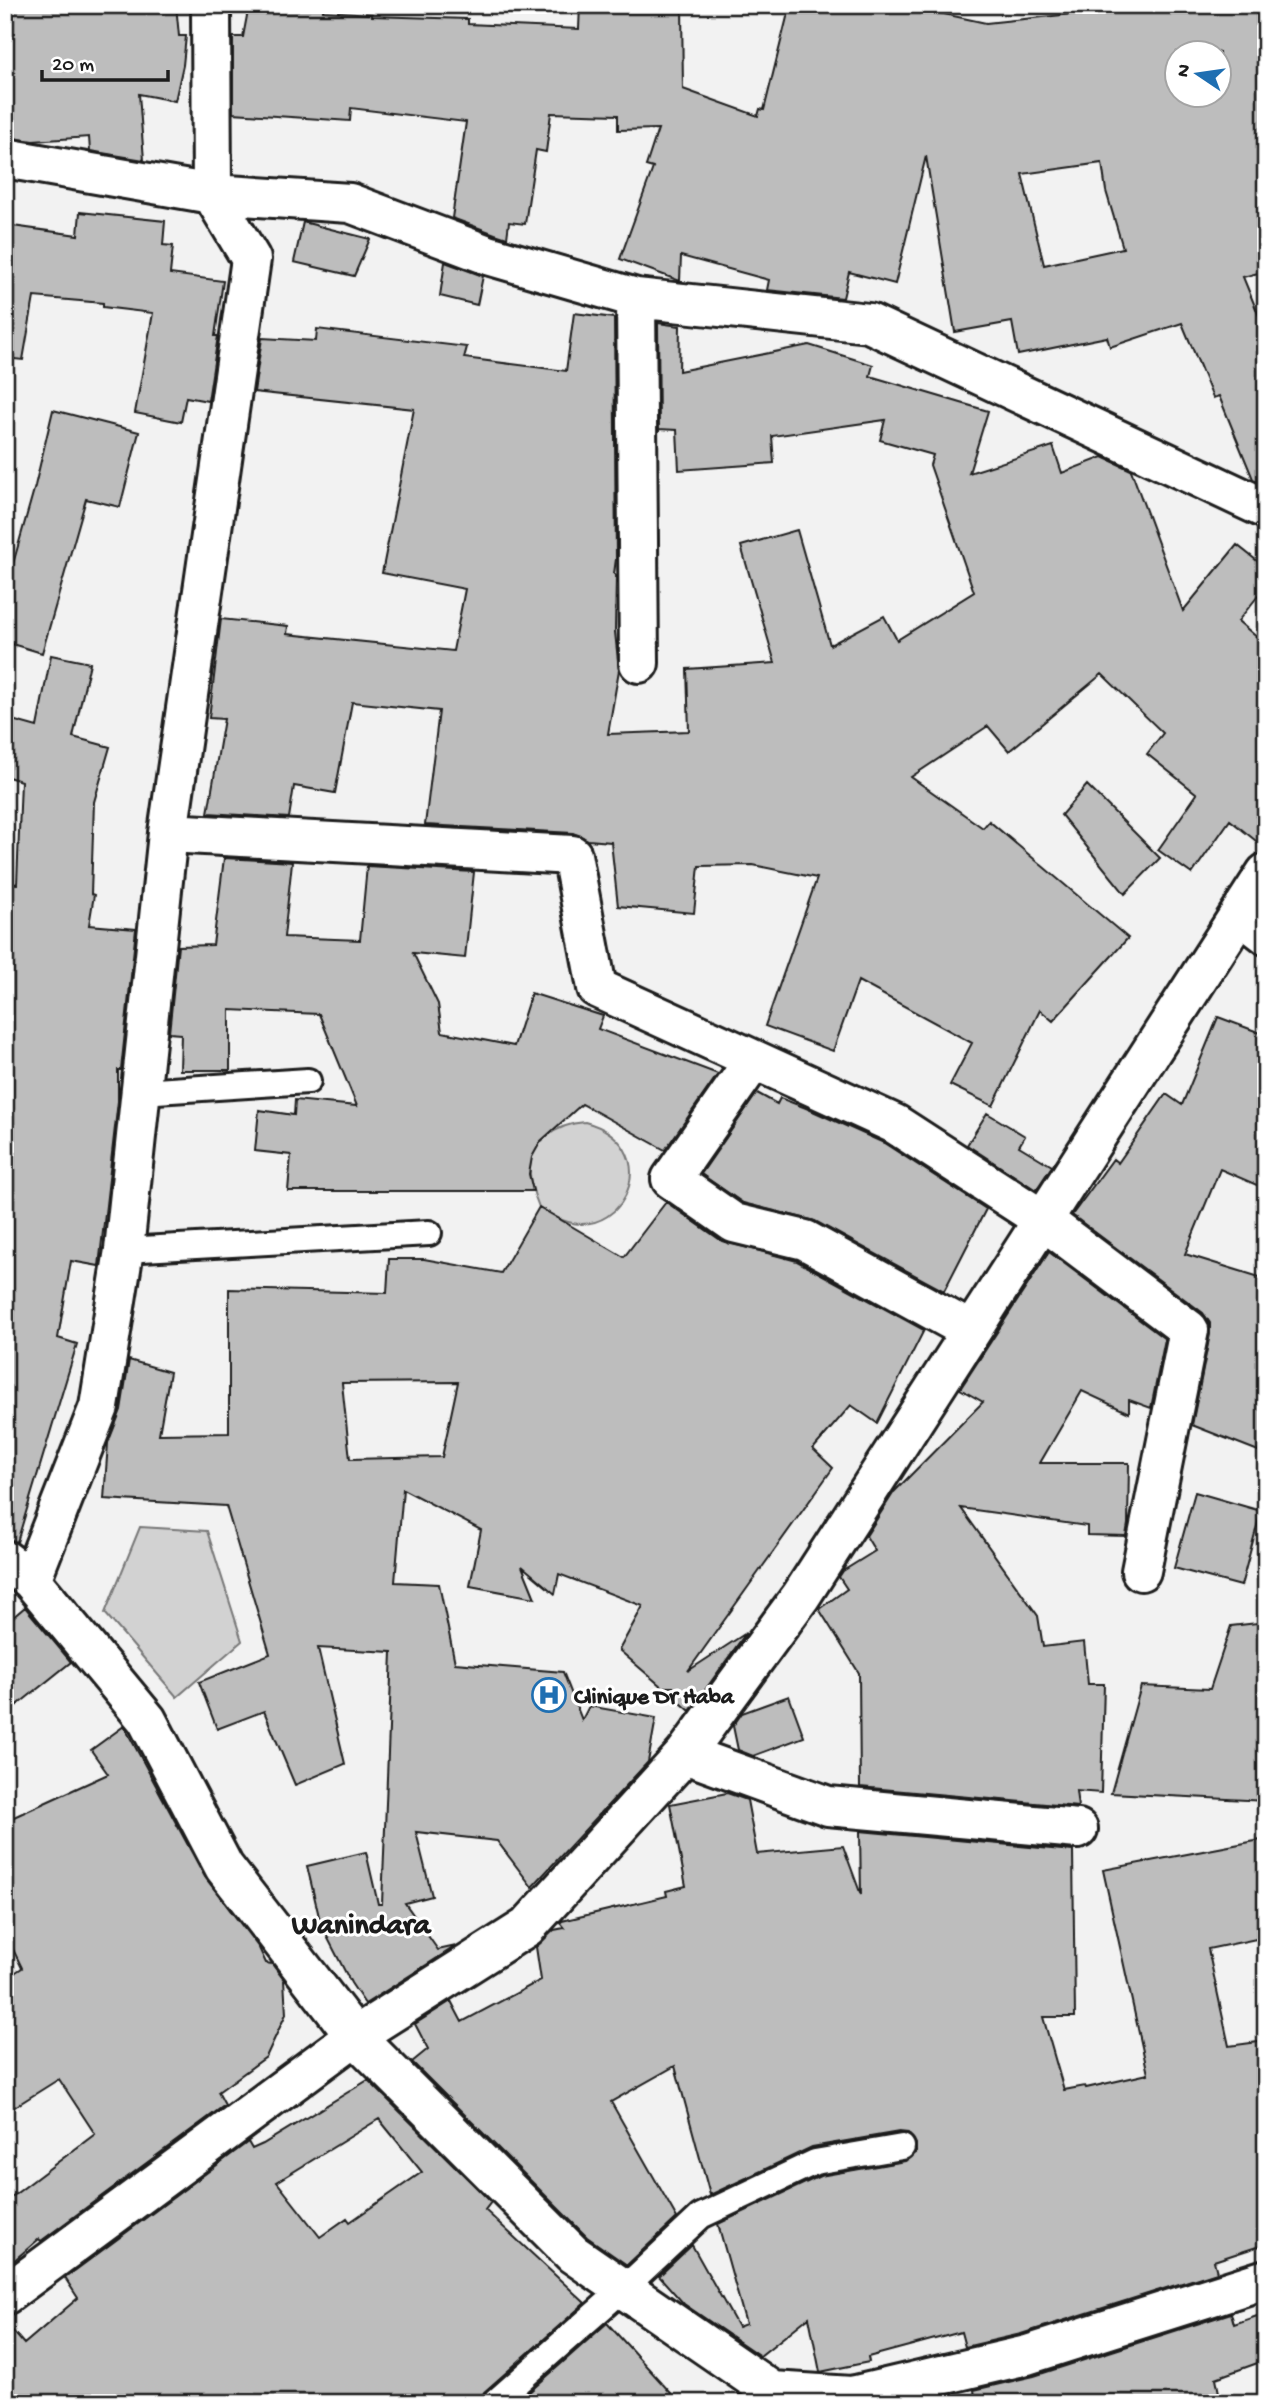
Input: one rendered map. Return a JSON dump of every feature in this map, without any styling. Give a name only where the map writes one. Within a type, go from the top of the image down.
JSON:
[{"type":"street","points":[[211,5],[212,194],[251,259],[169,833],[124,1250],[99,1407],[18,1570],[147,1720],[224,1867],[355,2036],[573,2254],[769,2397],[852,2399],[1027,2355],[1266,2279]]},
{"type":"street","points":[[5,158],[212,194],[350,203],[488,255],[636,298],[869,323],[1266,509]]},
{"type":"street","points":[[636,298],[639,663]]},
{"type":"street","points":[[169,833],[572,855],[597,988],[895,1124],[1043,1220],[1189,1331],[1141,1572]]},
{"type":"street","points":[[5,2295],[355,2036],[527,1927],[685,1754],[801,1596],[1266,873]]},
{"type":"street","points":[[754,1060],[671,1179],[734,1223],[805,1240],[971,1331]]},
{"type":"street","points":[[685,1754],[828,1806],[1078,1829]]},
{"type":"lane","points":[[1236,920],[1266,943]]},
{"type":"lane","points":[[141,1092],[307,1081]]},
{"type":"lane","points":[[124,1250],[429,1233]]},
{"type":"lane","points":[[494,2403],[701,2216],[815,2162],[902,2147]]},
{"type":"shaded area","points":[[585,1122],[610,1133],[625,1149],[631,1168],[629,1186],[621,1203],[607,1216],[589,1223],[568,1222],[539,1207],[531,1182],[531,1163],[539,1144],[546,1137],[564,1126]]},
{"type":"shaded area","points":[[140,1527],[207,1531],[242,1641],[177,1697],[105,1613]]},
{"type":"building","points":[[5,5],[176,5],[179,36],[186,36],[183,65],[175,101],[139,94],[144,160],[90,151],[89,137],[33,141],[5,137]]},
{"type":"building","points":[[249,5],[324,5],[323,11],[372,16],[468,19],[468,24],[579,29],[580,5],[682,5],[683,89],[758,116],[760,109],[764,110],[790,5],[902,5],[986,23],[1080,13],[1079,5],[1262,5],[1266,29],[1266,271],[1243,277],[1266,333],[1266,485],[1253,479],[1219,396],[1213,398],[1182,323],[1110,347],[1107,337],[1018,355],[1012,322],[955,332],[926,156],[895,284],[849,272],[843,298],[767,290],[769,280],[681,256],[680,281],[620,259],[653,168],[646,166],[658,129],[618,130],[618,115],[551,113],[546,152],[536,150],[525,224],[509,222],[507,238],[452,218],[466,122],[351,108],[350,121],[233,113],[233,37],[243,37]],"holes":[[[1102,163],[1106,191],[1123,248],[1044,265],[1022,174]]]},
{"type":"building","points":[[80,212],[165,221],[163,245],[173,246],[170,274],[223,281],[208,401],[186,397],[181,422],[135,413],[153,313],[103,307],[103,303],[34,297],[23,360],[5,358],[5,225],[78,235]]},
{"type":"building","points":[[303,222],[370,239],[354,276],[294,262]]},
{"type":"building","points":[[445,262],[483,276],[477,305],[440,296]]},
{"type":"building","points":[[574,313],[614,318],[614,574],[619,670],[608,734],[689,731],[687,669],[775,663],[741,546],[797,530],[830,645],[884,616],[897,640],[974,592],[930,465],[933,455],[880,440],[885,420],[772,436],[774,463],[679,470],[677,430],[659,429],[659,432],[658,323],[680,326],[679,371],[809,345],[873,365],[870,376],[988,411],[969,473],[1053,446],[1062,473],[1103,457],[1131,470],[1183,611],[1237,545],[1266,568],[1266,586],[1238,621],[1266,645],[1266,849],[1230,820],[1192,874],[1158,850],[1197,794],[1147,754],[1163,733],[1102,674],[1009,751],[988,726],[911,777],[983,828],[989,821],[1128,938],[1053,1021],[1040,1010],[993,1106],[950,1085],[972,1043],[858,981],[833,1051],[765,1026],[817,878],[753,865],[699,866],[694,913],[618,906],[611,842],[588,840],[573,833],[425,825],[439,711],[352,702],[335,793],[294,786],[289,818],[208,813],[224,719],[209,718],[221,619],[288,626],[287,634],[453,651],[465,589],[382,573],[414,409],[254,392],[262,338],[316,341],[317,329],[467,347],[464,358],[566,371]]},
{"type":"building","points":[[53,410],[139,432],[120,507],[86,499],[42,653],[5,642],[5,592]]},
{"type":"building","points":[[51,655],[90,663],[73,737],[110,747],[94,802],[91,894],[94,895],[89,925],[136,929],[121,1070],[118,1070],[118,1101],[99,1266],[71,1261],[58,1338],[77,1344],[17,1542],[5,1539],[5,882],[17,884],[21,781],[5,776],[5,718],[37,727]]},
{"type":"building","points":[[1087,785],[1160,858],[1125,894],[1061,815]]},
{"type":"building","points":[[224,858],[292,862],[284,937],[360,940],[367,866],[474,872],[465,958],[413,953],[438,1004],[442,1032],[514,1046],[531,993],[603,1016],[598,1029],[718,1074],[665,1150],[582,1104],[541,1141],[532,1157],[529,1174],[533,1191],[288,1191],[291,1155],[255,1151],[259,1110],[294,1115],[295,1100],[357,1106],[319,1014],[230,1010],[230,1070],[180,1070],[181,1034],[169,1033],[178,946],[213,945]]},
{"type":"building","points":[[1218,1017],[1266,1035],[1266,1189],[1220,1169],[1185,1254],[1266,1279],[1266,1454],[1192,1425],[1210,1334],[1210,1323],[1203,1313],[1072,1215],[1113,1159],[1118,1163],[1166,1094],[1182,1105]]},
{"type":"building","points":[[757,1093],[777,1104],[780,1098],[806,1108],[884,1143],[986,1209],[944,1291],[815,1221],[743,1203],[701,1174]]},
{"type":"building","points":[[987,1113],[1025,1136],[1019,1146],[1052,1166],[1036,1190],[967,1145]]},
{"type":"building","points":[[666,1202],[722,1241],[797,1261],[924,1330],[877,1423],[851,1405],[813,1449],[833,1468],[688,1671],[746,1633],[690,1711],[673,1696],[673,1687],[662,1687],[619,1650],[643,1606],[559,1574],[555,1594],[522,1566],[535,1598],[470,1586],[481,1530],[403,1489],[395,1582],[439,1584],[455,1663],[563,1672],[582,1720],[589,1706],[656,1718],[648,1762],[532,1887],[497,1841],[416,1832],[432,1896],[405,1903],[438,1950],[456,1946],[365,2004],[321,1925],[307,1866],[366,1852],[378,1904],[382,1904],[392,1652],[318,1648],[345,1764],[295,1785],[264,1711],[217,1729],[199,1682],[270,1654],[226,1506],[104,1499],[108,1443],[121,1410],[129,1360],[170,1372],[159,1434],[229,1433],[229,1289],[387,1293],[389,1259],[424,1259],[501,1273],[539,1207],[624,1257]],"holes":[[[458,1382],[442,1457],[350,1459],[342,1383]]]},
{"type":"building","points":[[1049,1252],[1165,1339],[1151,1408],[1129,1400],[1129,1413],[1082,1391],[1040,1463],[1129,1463],[1126,1536],[1087,1535],[1087,1526],[961,1508],[1038,1616],[1043,1647],[1084,1642],[1088,1684],[1104,1684],[1101,1793],[1076,1791],[1078,1807],[860,1787],[859,1673],[819,1609],[847,1589],[839,1577],[843,1571],[875,1551],[866,1536],[894,1492],[983,1402],[960,1389]]},
{"type":"building","points":[[1195,1492],[1261,1511],[1241,1586],[1174,1568]]},
{"type":"building","points":[[25,1607],[71,1662],[5,1715],[5,1624]]},
{"type":"building","points":[[1266,1622],[1266,1801],[1111,1793],[1141,1686],[1210,1689],[1231,1626]]},
{"type":"building","points":[[789,1696],[804,1737],[753,1756],[738,1750],[733,1726],[742,1713]]},
{"type":"building","points":[[124,1726],[205,1877],[259,1948],[266,1963],[272,1964],[284,1980],[286,2014],[266,2057],[218,2092],[225,2105],[41,2241],[39,2239],[5,2268],[5,2202],[95,2134],[59,2079],[5,2113],[5,1979],[22,1968],[5,1933],[5,1821],[108,1774],[91,1750]]},
{"type":"building","points":[[727,1793],[747,1800],[757,1854],[843,1846],[861,1895],[860,1831],[1073,1851],[1075,2017],[1043,2017],[1064,2090],[1086,2088],[1148,2074],[1103,1870],[1266,1839],[1266,1937],[1208,1949],[1229,2046],[1266,2041],[1266,2244],[1214,2261],[1217,2272],[1021,2334],[965,2347],[961,2332],[868,2357],[869,2362],[820,2372],[809,2317],[760,2356],[684,2304],[659,2276],[692,2245],[738,2327],[746,2324],[718,2224],[820,2176],[905,2161],[916,2153],[916,2144],[908,2133],[899,2132],[812,2147],[710,2195],[675,2066],[611,2102],[677,2218],[627,2265],[587,2237],[412,2062],[428,2049],[415,2024],[451,2001],[462,2022],[541,1980],[536,1947],[554,1930],[564,1928],[560,1923],[562,1921],[667,1896],[666,1891],[686,1886],[670,1804]]},
{"type":"building","points":[[368,2080],[491,2202],[485,2210],[585,2303],[484,2392],[480,2403],[5,2403],[5,2322],[24,2344],[78,2298],[65,2278],[248,2142],[252,2149]],"holes":[[[379,2119],[422,2172],[350,2222],[347,2218],[320,2237],[277,2182]]]},
{"type":"building","points":[[1231,2313],[1234,2324],[1266,2313],[1266,2360],[1216,2378],[1221,2403],[976,2403],[974,2390],[1034,2376]]},
{"type":"building","points":[[607,2323],[680,2403],[517,2403]]},
{"type":"place","name":"Clinique Dr Haba","points":[[549,1695]]},
{"type":"district","name":"Wanindara","points":[[361,1923]]}]
